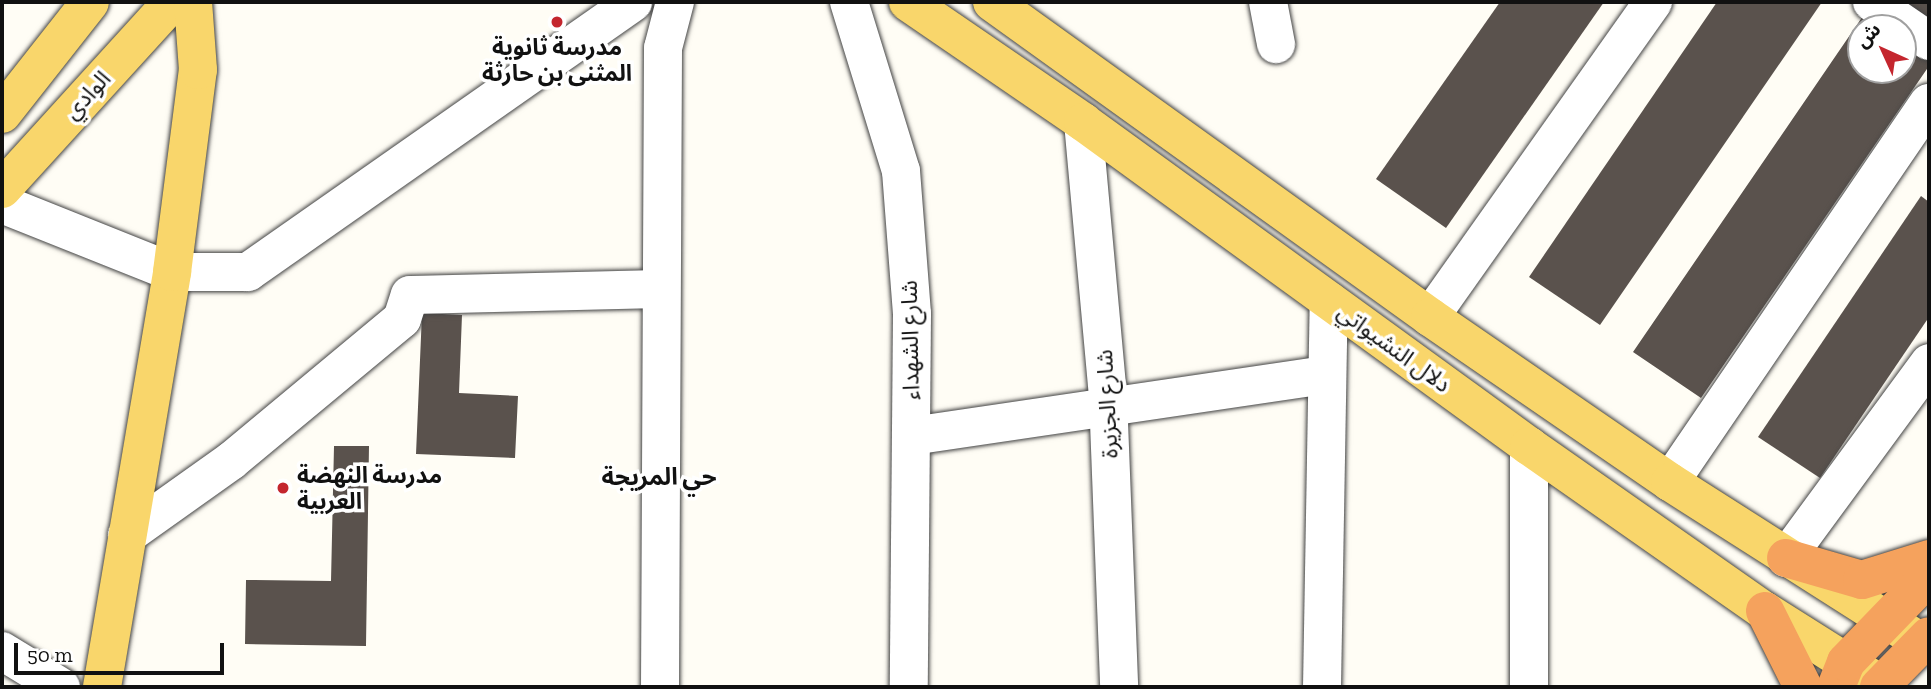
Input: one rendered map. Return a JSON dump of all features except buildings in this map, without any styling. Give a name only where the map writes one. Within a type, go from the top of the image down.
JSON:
[{"type":"highway","points":[[1786,558],[1862,580],[1910,569],[1929,559]]},
{"type":"highway","points":[[1841,675],[1886,621],[1929,576]]},
{"type":"highway","points":[[1765,611],[1803,687]]},
{"type":"highway","points":[[1881,686],[1927,642]]},
{"type":"main road","points":[[2,114],[90,2]]},
{"type":"main road","name":"الوادي","points":[[2,189],[172,2]]},
{"type":"main road","points":[[102,687],[172,272],[198,70],[192,2]]},
{"type":"main road","name":"دلال النشيواتي","points":[[908,2],[1083,122],[1529,446],[1765,611],[1841,675],[1881,686]]},
{"type":"main road","points":[[1013,8],[1430,317],[1786,558],[1886,621],[1927,642]]},
{"type":"street","points":[[2,204],[172,272],[248,272],[633,2]]},
{"type":"street","points":[[660,687],[663,48],[675,2]]},
{"type":"street","name":"شارع الشهداء","points":[[849,2],[901,171],[912,314],[909,687]]},
{"type":"street","points":[[1268,2],[1276,44]]},
{"type":"street","points":[[1430,317],[1653,2]]},
{"type":"street","points":[[1872,2],[1929,40]]},
{"type":"street","points":[[1670,482],[1929,103]]},
{"type":"street","name":"شارع الجزيرة","points":[[1083,122],[1109,409],[1119,687]]},
{"type":"street","points":[[127,535],[231,461],[402,319],[410,295],[661,289]]},
{"type":"street","points":[[1322,687],[1329,301]]},
{"type":"street","points":[[1786,558],[1929,363]]},
{"type":"street","points":[[912,436],[1327,375]]},
{"type":"street","points":[[1529,446],[1529,687]]},
{"type":"street","points":[[2,651],[61,687]]},
{"type":"place","name":"مدرسة ثانوية المثنى بن حارثة","points":[[557,22]]},
{"type":"place","name":"مدرسة النهضة العربية","points":[[283,488]]},
{"type":"district","name":"حي المريجة","points":[[659,477]]}]
